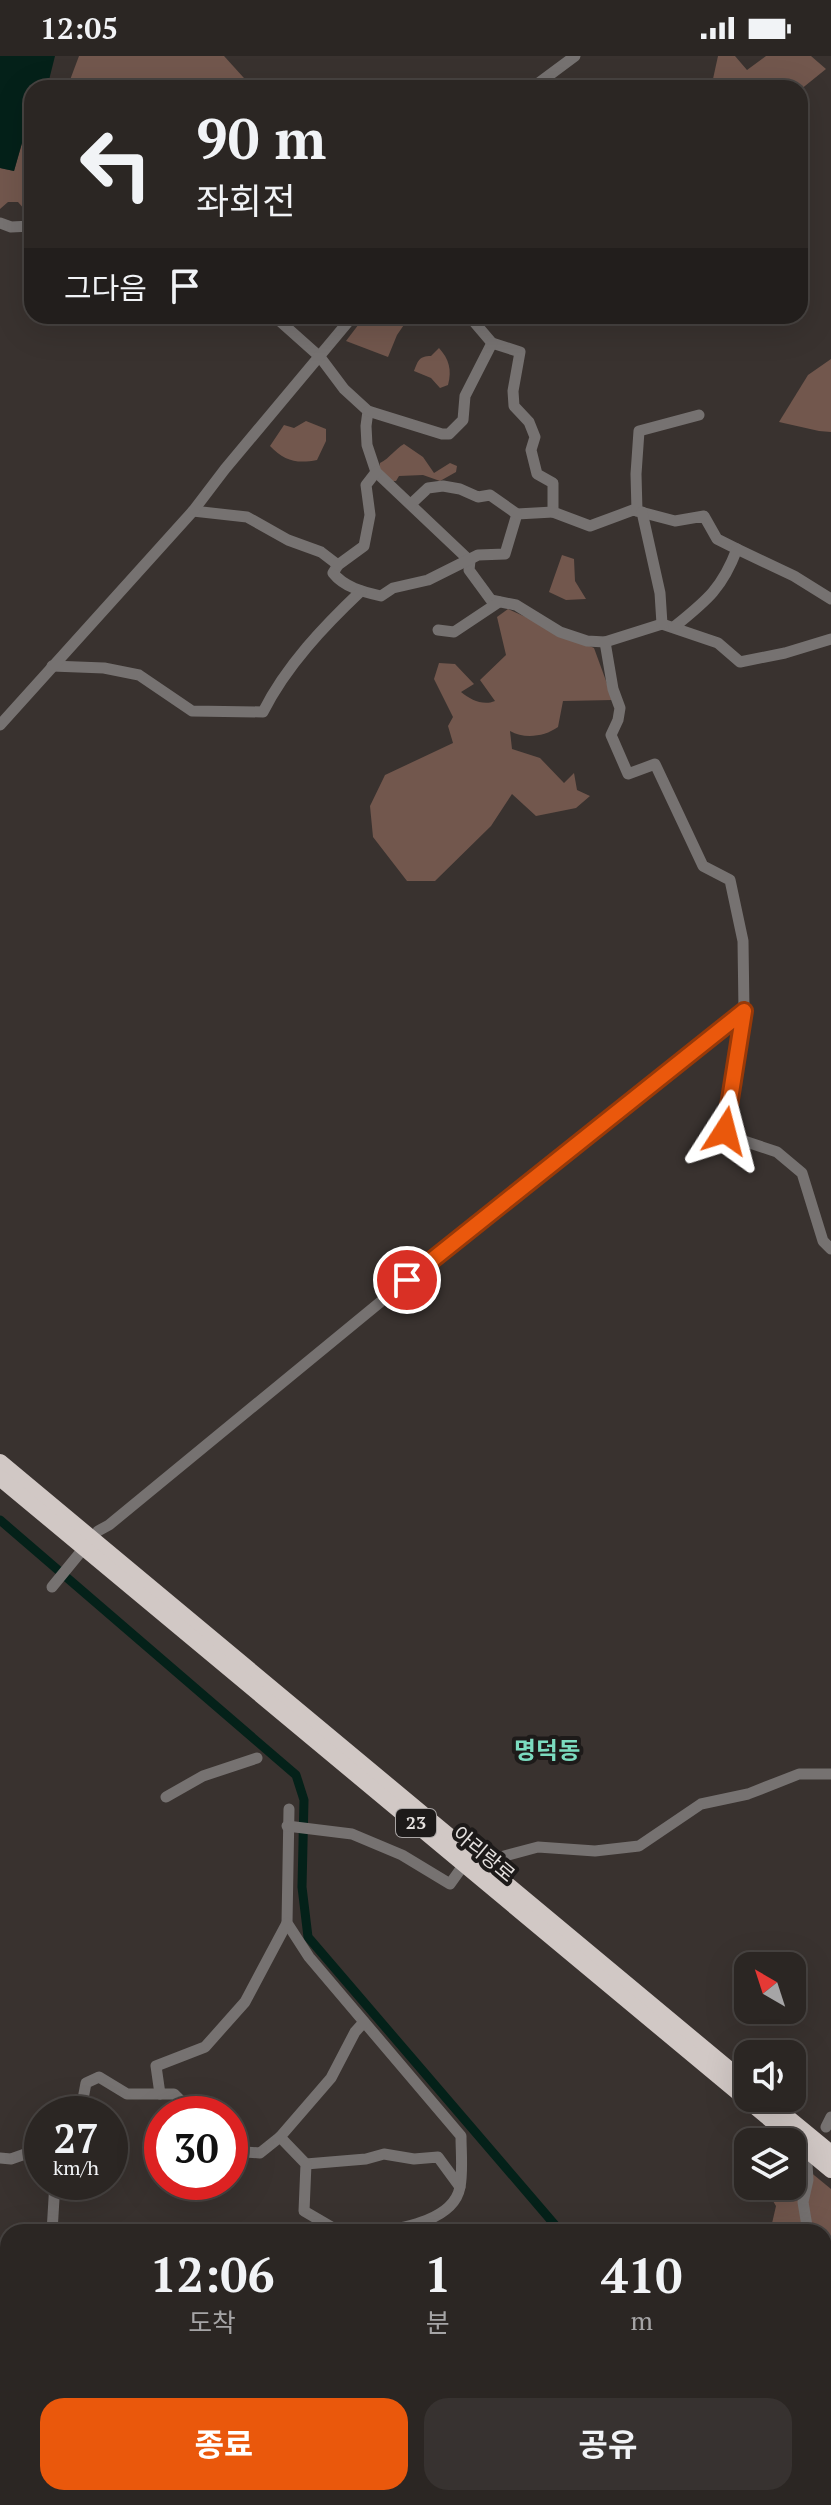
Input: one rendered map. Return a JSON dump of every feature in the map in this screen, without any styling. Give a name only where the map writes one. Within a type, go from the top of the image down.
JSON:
[{"type":"highway","name":"아리랑로","points":[[0,1462],[734,2073]]},
{"type":"highway","name":"아리랑로","points":[[0,1478],[831,2170]]},
{"type":"highway","points":[[781,2112],[831,2153]]},
{"type":"street","points":[[543,80],[575,56]]},
{"type":"street","points":[[0,223],[11,227],[24,226]]},
{"type":"street","points":[[283,324],[320,357],[344,389],[368,411],[442,434],[449,434],[463,420],[465,396],[492,343]]},
{"type":"street","points":[[0,725],[193,511],[347,324]]},
{"type":"street","points":[[476,324],[492,343],[520,352],[513,391],[514,406],[529,422],[535,437],[531,450],[537,474],[553,483],[553,512]]},
{"type":"street","points":[[368,411],[367,445],[376,472],[470,561]]},
{"type":"street","points":[[668,626],[639,512],[636,474],[639,431],[699,415]]},
{"type":"street","points":[[376,472],[366,485],[370,515],[364,546],[338,565],[333,573],[339,580],[361,591],[381,596],[393,588],[428,580],[478,555],[505,554],[517,514]]},
{"type":"street","points":[[411,504],[428,488],[443,486],[478,497],[490,495],[517,514],[553,512],[590,526],[633,510],[675,521],[704,516],[717,539],[794,576],[831,599]]},
{"type":"street","points":[[193,511],[247,517],[288,540],[321,552],[338,565]]},
{"type":"street","points":[[470,561],[469,570],[491,600],[516,605],[560,632],[587,641],[605,642],[668,626],[718,588],[737,549]]},
{"type":"street","points":[[52,666],[104,668],[139,675],[192,711],[263,712],[276,686],[361,591]]},
{"type":"street","points":[[438,630],[454,632],[499,602]]},
{"type":"street","points":[[668,626],[718,643],[740,662],[831,639]]},
{"type":"street","points":[[605,642],[613,689],[620,708],[611,735],[628,774],[655,764],[703,866],[730,880],[743,941],[744,1011],[725,1131],[777,1152],[802,1173],[823,1241],[831,1249]]},
{"type":"street","points":[[98,1531],[479,1221],[744,1011]]},
{"type":"street","points":[[54,1585],[79,1554]]},
{"type":"street","points":[[166,1797],[203,1776],[257,1758]]},
{"type":"street","points":[[493,1859],[538,1847],[595,1851],[639,1846],[701,1804],[748,1794],[799,1774],[831,1774]]},
{"type":"street","points":[[160,2094],[156,2066],[205,2047],[245,2002],[287,1923],[289,1809]]},
{"type":"street","points":[[290,1826],[352,1834],[402,1855],[450,1884],[460,1870]]},
{"type":"street","points":[[287,1923],[309,1957],[461,2136],[460,2187],[453,2205],[418,2224]]},
{"type":"street","points":[[248,2152],[260,2153],[280,2137],[331,2078],[355,2032],[364,2022]]},
{"type":"street","points":[[84,2096],[86,2083],[99,2077],[127,2094],[176,2096]]},
{"type":"street","points":[[280,2137],[306,2164],[304,2211],[326,2224]]},
{"type":"street","points":[[0,2158],[11,2159],[24,2154]]},
{"type":"street","points":[[306,2164],[366,2159],[384,2154],[414,2159],[438,2157],[460,2187]]},
{"type":"street","points":[[807,2164],[808,2180],[803,2202],[807,2224]]},
{"type":"street","points":[[52,2224],[54,2200]]},
{"type":"shaded area","points":[[0,56],[55,56],[49,80],[24,80],[24,140],[14,171],[0,168]]},
{"type":"shaded area","points":[[79,56],[224,56],[246,80],[70,80]]},
{"type":"shaded area","points":[[718,56],[735,56],[747,70],[766,56],[811,56],[826,69],[808,84],[808,80],[713,80]]},
{"type":"shaded area","points":[[24,140],[24,209],[18,202],[8,202],[0,209],[0,168],[14,171]]},
{"type":"shaded area","points":[[359,324],[405,324],[388,357],[346,341]]},
{"type":"shaded area","points":[[439,348],[450,370],[448,385],[440,388],[431,378],[414,371],[420,360],[431,356]]},
{"type":"shaded area","points":[[831,359],[831,432],[779,422],[808,375]]},
{"type":"shaded area","points":[[306,421],[326,429],[326,441],[317,460],[291,460],[270,446],[284,425],[294,428]]},
{"type":"shaded area","points":[[404,444],[423,457],[434,473],[450,463],[457,466],[456,472],[440,481],[423,475],[399,476],[396,481],[391,481],[379,472],[380,463]]},
{"type":"shaded area","points":[[562,555],[574,559],[575,581],[586,599],[566,600],[549,592]]},
{"type":"shaded area","points":[[508,609],[594,648],[613,700],[563,701],[558,727],[540,735],[528,736],[510,731],[512,749],[540,758],[564,783],[574,773],[577,790],[590,796],[576,808],[536,816],[512,794],[491,826],[435,881],[407,881],[373,837],[370,806],[385,775],[453,743],[448,726],[453,717],[434,679],[439,663],[455,664],[474,684],[461,692],[465,695],[482,702],[495,701],[480,680],[506,655],[497,617]]},
{"type":"shaded area","points":[[806,2168],[831,2189],[831,2224],[772,2224],[776,2206],[772,2200],[806,2200]]},
{"type":"waterway","points":[[0,1520],[296,1775],[304,1800],[302,1887],[308,1937],[554,2224]]},
{"type":"district","name":"명덕동","points":[[547,1751]]},
{"type":"route","points":[[407,1280],[744,1011],[725,1131]]}]
